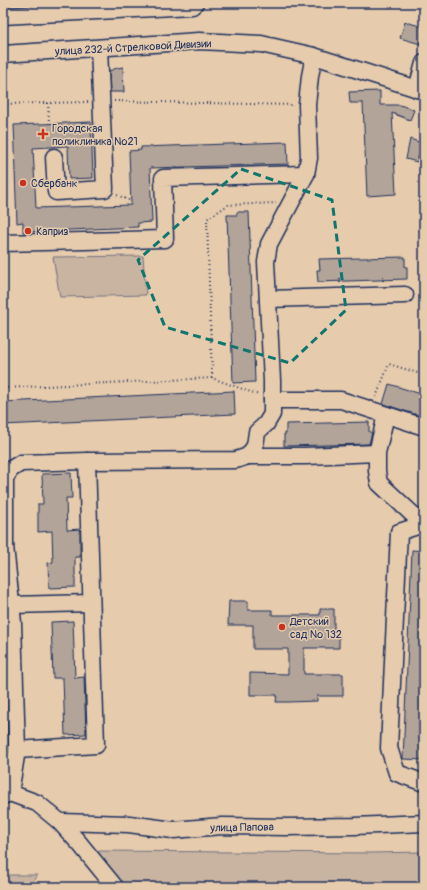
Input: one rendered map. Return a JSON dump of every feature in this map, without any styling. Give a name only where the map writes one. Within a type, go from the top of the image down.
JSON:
[{"type":"street","points":[[3,16],[192,6],[195,3]]},
{"type":"street","name":"улица 232-й Стрелковой Дивизии","points":[[3,54],[199,42],[261,44],[314,56],[420,90]]},
{"type":"street","points":[[54,157],[56,192],[105,189],[99,48]]},
{"type":"street","points":[[248,456],[255,446],[257,432],[266,424],[272,414],[266,262],[269,244],[306,174],[310,158],[307,105],[314,56]]},
{"type":"street","points":[[420,90],[424,63]]},
{"type":"street","points":[[3,243],[165,239],[163,178],[306,174]]},
{"type":"street","points":[[268,299],[405,295]]},
{"type":"street","points":[[272,400],[340,400],[424,427]]},
{"type":"street","points":[[386,415],[377,453],[379,483],[424,524],[399,532],[389,748],[397,773],[424,783]]},
{"type":"street","points":[[115,887],[60,822],[37,803],[6,794],[17,750],[13,623],[4,542],[5,478],[11,469],[21,463],[236,460],[248,456],[306,456],[377,453]]},
{"type":"street","points":[[17,750],[96,745],[87,461]]},
{"type":"street","points":[[11,605],[91,603]]},
{"type":"street","name":"улица Папова","points":[[60,822],[129,824],[173,830],[222,826],[355,826],[424,823]]},
{"type":"path","points":[[3,104],[101,101],[307,105]]},
{"type":"path","points":[[48,103],[49,124]]},
{"type":"path","points":[[212,378],[207,219],[228,205],[291,203]]},
{"type":"path","points":[[371,410],[389,364],[424,375]]},
{"type":"path","points":[[3,388],[212,378],[272,400]]},
{"type":"highlighted area","points":[[241,169],[332,200],[346,310],[290,363],[165,327],[138,260]]},
{"type":"shaded area","points":[[143,256],[146,295],[60,297],[53,257]]},
{"type":"shaded area","points":[[96,851],[424,852],[424,887],[122,887]]},
{"type":"shaded area","points":[[3,875],[37,875],[29,887],[3,887]]},
{"type":"building","points":[[405,22],[424,27],[424,45],[400,38]]},
{"type":"building","points":[[123,67],[124,92],[110,92],[109,71]]},
{"type":"building","points":[[380,91],[380,105],[400,105],[414,110],[410,120],[392,113],[396,194],[367,196],[363,103],[350,103],[349,92]]},
{"type":"building","points":[[91,122],[93,178],[69,179],[68,146],[33,148],[36,208],[131,205],[129,151],[141,150],[141,147],[287,142],[288,164],[150,168],[152,222],[138,223],[138,227],[23,232],[23,222],[17,223],[14,125]]},
{"type":"building","points":[[410,139],[422,143],[417,162],[406,159]]},
{"type":"building","points":[[237,212],[249,212],[255,382],[233,383],[227,215],[237,215]]},
{"type":"building","points":[[405,257],[407,279],[318,282],[317,270],[320,270],[319,259]]},
{"type":"building","points":[[389,384],[424,395],[424,417],[383,404]]},
{"type":"building","points":[[234,391],[235,414],[3,425],[3,402]]},
{"type":"building","points":[[369,422],[369,432],[372,432],[369,444],[284,446],[286,424]]},
{"type":"building","points":[[71,473],[72,498],[66,498],[67,530],[80,529],[80,557],[75,557],[75,587],[49,588],[48,563],[53,562],[52,531],[38,532],[38,504],[43,504],[42,474]]},
{"type":"building","points":[[412,550],[424,551],[424,760],[403,759]]},
{"type":"building","points":[[229,601],[248,601],[248,610],[272,610],[272,615],[320,615],[320,609],[334,609],[334,635],[339,635],[339,648],[304,648],[304,674],[343,674],[343,696],[317,696],[317,701],[276,702],[277,695],[250,695],[250,673],[288,674],[288,649],[253,649],[253,625],[228,625]]},
{"type":"building","points":[[73,621],[75,678],[84,677],[86,734],[65,735],[63,678],[53,678],[51,622]]},
{"type":"place","name":"Городская поликлиника №21","points":[[43,134]]},
{"type":"place","name":"Сбербанк","points":[[23,183]]},
{"type":"place","name":"Каприз","points":[[28,231]]},
{"type":"place","name":"Детский сад № 132","points":[[282,627]]}]
